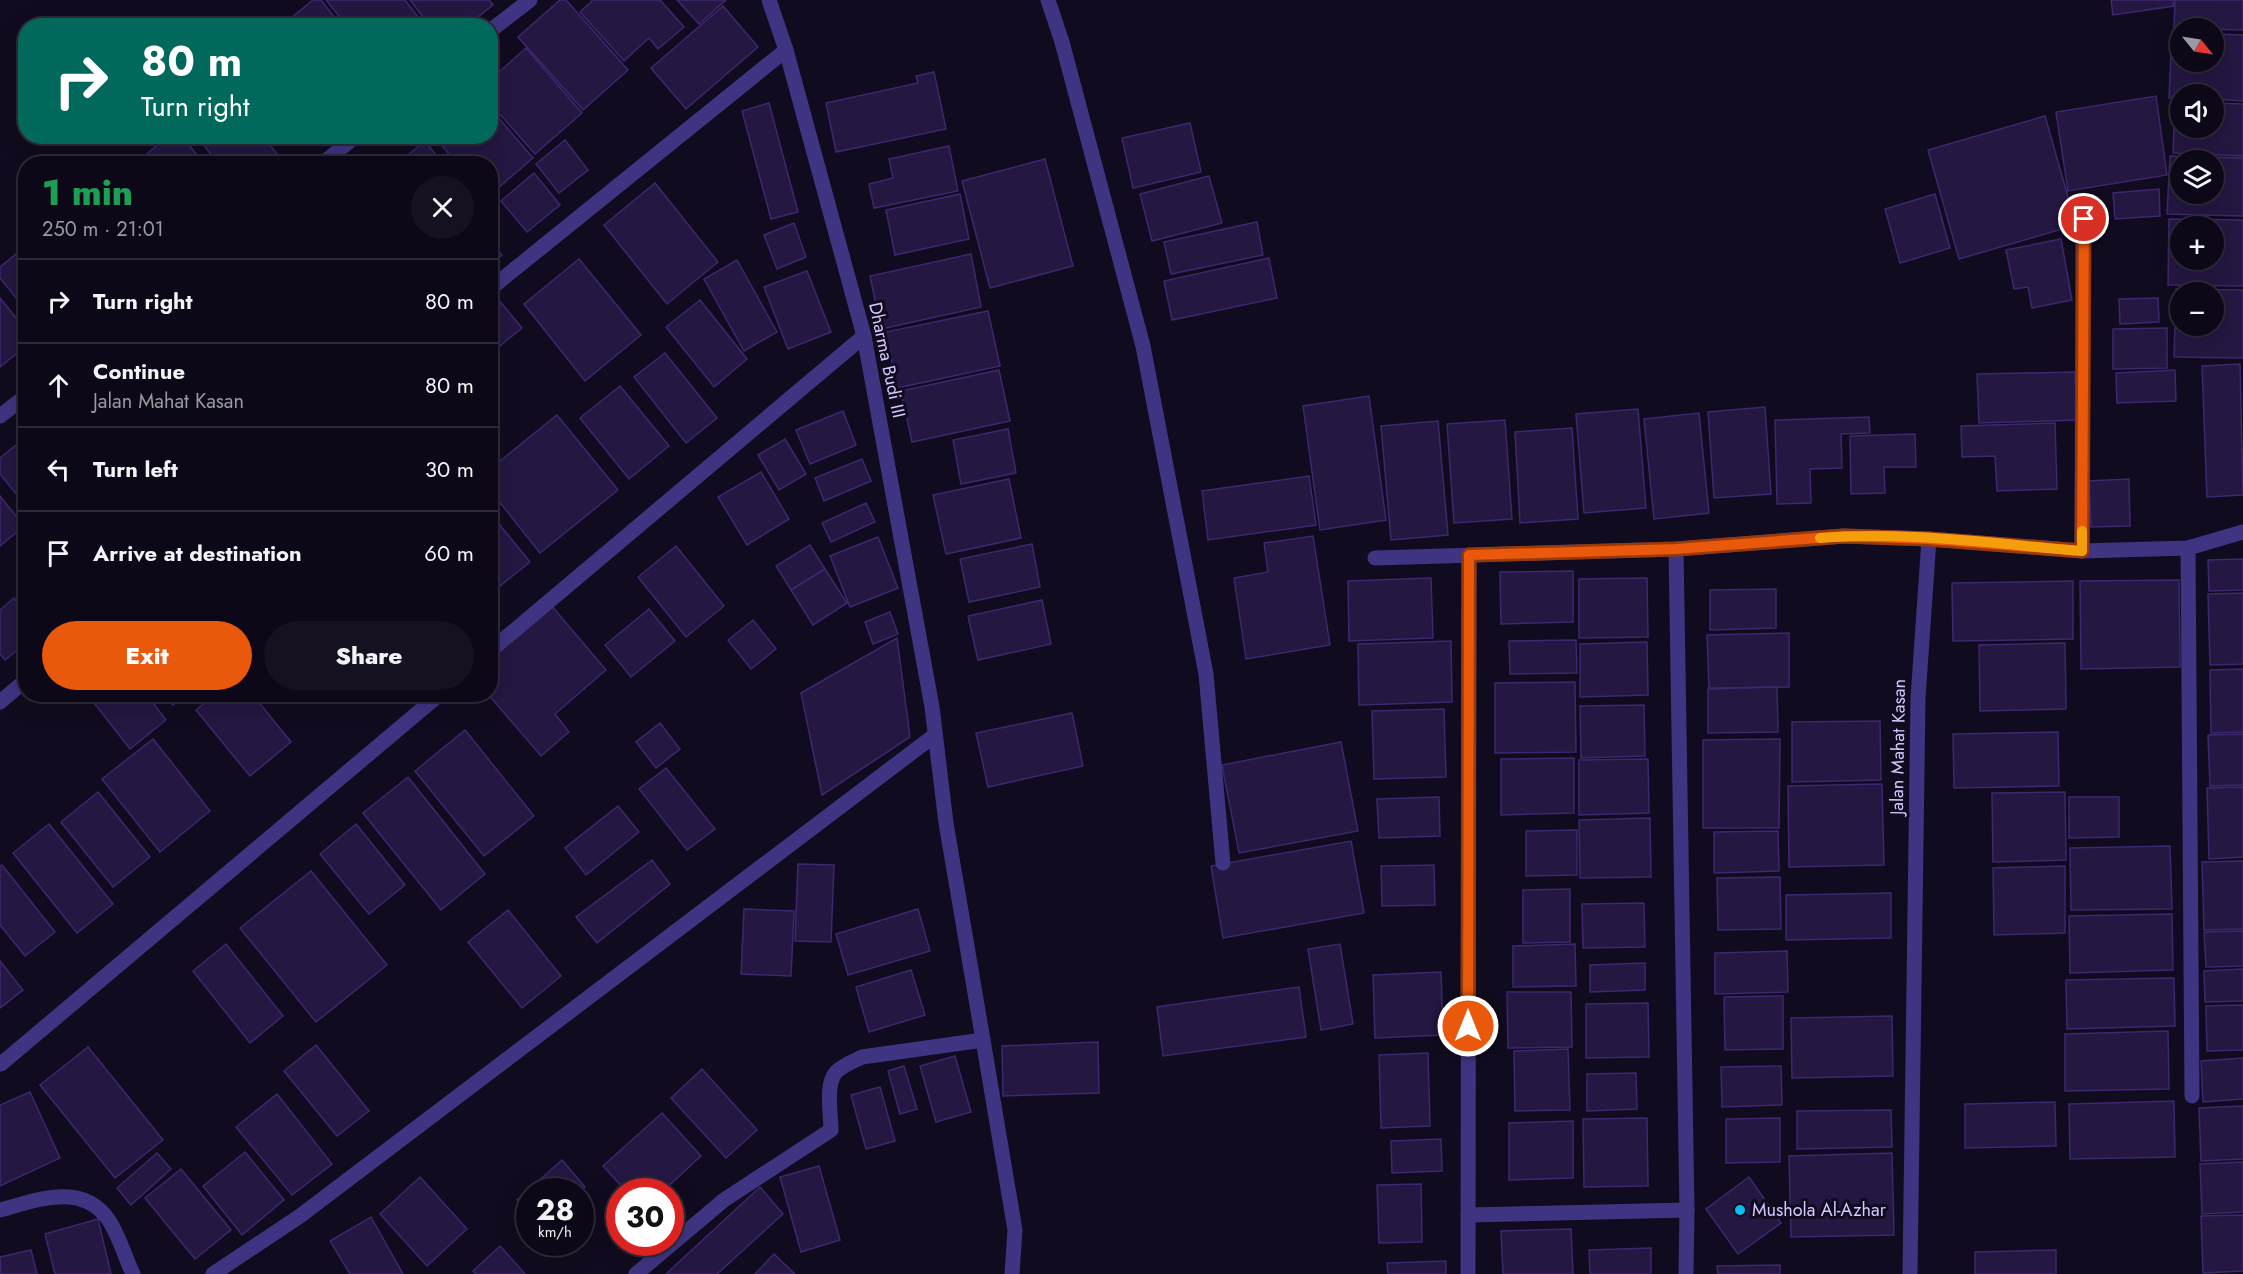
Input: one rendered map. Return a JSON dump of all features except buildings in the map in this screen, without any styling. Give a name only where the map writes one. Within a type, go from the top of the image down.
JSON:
[{"type":"street","points":[[498,25],[530,0]]},
{"type":"street","name":"Dharma Budi III","points":[[769,0],[786,50],[864,336],[932,707],[946,824],[1015,1230],[1012,1274]]},
{"type":"street","points":[[1048,0],[1062,42],[1143,346],[1206,674],[1223,863]]},
{"type":"street","points":[[498,283],[786,50]]},
{"type":"street","points":[[332,156],[346,144]]},
{"type":"street","points":[[2082,551],[2084,219]]},
{"type":"street","points":[[498,644],[864,336]]},
{"type":"street","points":[[0,416],[18,402]]},
{"type":"street","points":[[1375,558],[1676,549],[1844,536],[1929,539],[2082,551],[2187,548],[2243,532]]},
{"type":"street","name":"Jalan Mahat Kasan","points":[[1910,1274],[1918,698],[1929,539]]},
{"type":"street","points":[[2187,548],[2192,1096]]},
{"type":"street","points":[[1676,549],[1688,1210],[1686,1274]]},
{"type":"street","points":[[1468,1274],[1469,555]]},
{"type":"street","points":[[0,702],[18,687]]},
{"type":"street","points":[[2,1065],[431,702]]},
{"type":"street","points":[[213,1274],[310,1209],[935,735]]},
{"type":"street","points":[[636,1274],[724,1200],[831,1130],[830,1088],[835,1072],[848,1063],[862,1057],[983,1040]]},
{"type":"street","points":[[0,1210],[58,1196],[73,1196],[92,1205],[107,1218],[133,1274]]},
{"type":"street","points":[[1468,1215],[1688,1210]]},
{"type":"slow traffic","points":[[1820,538],[1893,537],[2082,551],[2082,531]]},
{"type":"place","name":"Mushola Al-Azhar","points":[[1740,1210]]},
{"type":"route","points":[[1468,1026],[1469,555],[1676,549],[1844,536],[1929,539],[2082,551],[2084,219]]}]
